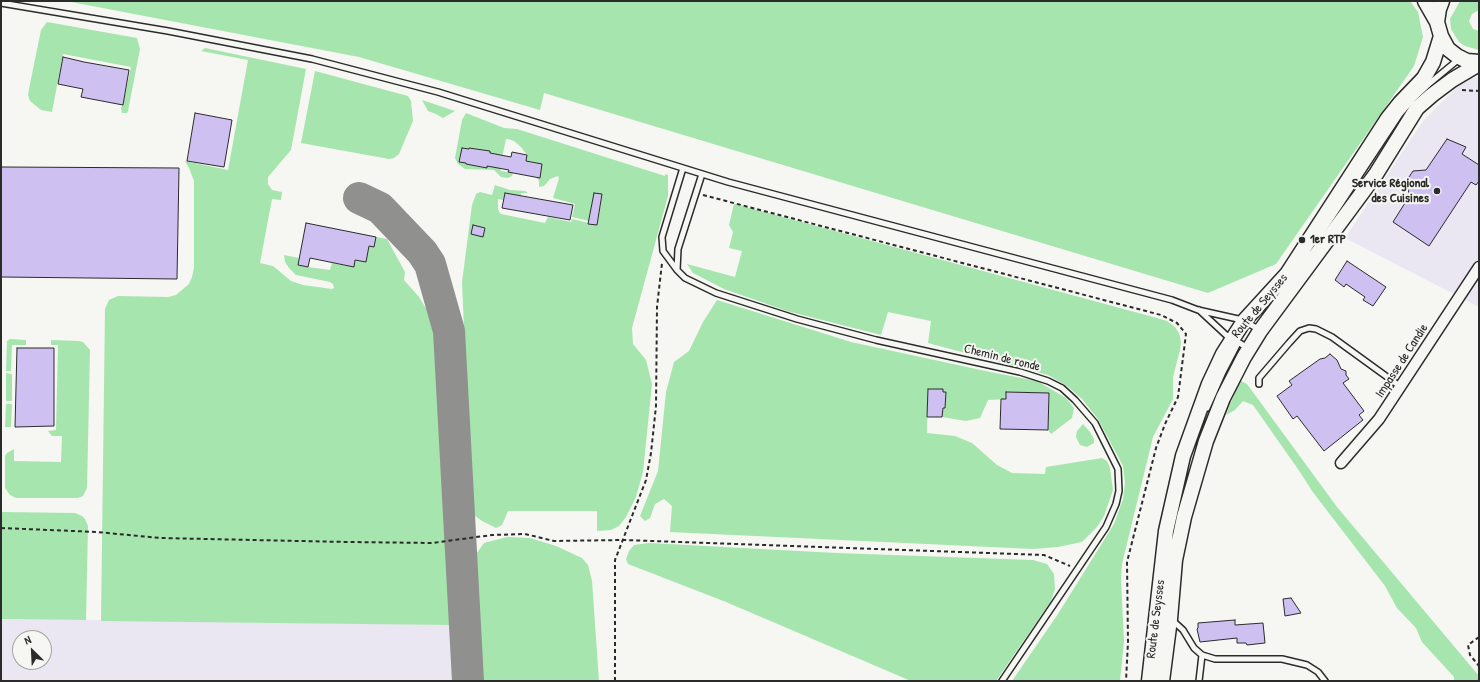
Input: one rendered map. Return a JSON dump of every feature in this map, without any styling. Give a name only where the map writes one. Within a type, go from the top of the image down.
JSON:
[{"type":"main road","points":[[1425,1],[1437,22],[1441,36],[1448,49],[1467,61],[1479,63]]},
{"type":"main road","points":[[1437,22],[1442,1]]},
{"type":"main road","name":"Route de Seysses","points":[[1162,681],[1166,531],[1183,456],[1209,384],[1241,342],[1251,325],[1287,274],[1388,118],[1424,78],[1433,62],[1441,36]]},
{"type":"main road","name":"Route de Seysses","points":[[1149,681],[1184,517],[1206,441],[1223,398],[1241,342],[1251,325],[1376,174],[1417,108],[1452,80],[1479,63]]},
{"type":"street","name":"Impasse de Candie","points":[[1341,463],[1379,419],[1402,387],[1479,267]]},
{"type":"lane","points":[[1,3],[168,31],[312,59],[438,92],[736,184],[1172,300],[1198,310],[1251,325]]},
{"type":"lane","points":[[1317,240],[1400,114],[1430,83],[1461,58]]},
{"type":"lane","points":[[663,251],[662,237],[683,168]]},
{"type":"lane","points":[[677,270],[678,249],[702,174]]},
{"type":"lane","name":"Chemin de ronde","points":[[663,251],[685,278],[716,293],[797,319],[876,340],[1020,372],[1048,381],[1062,388],[1075,400],[1095,423],[1118,469],[1119,491],[1116,504],[1106,527],[1002,681]]},
{"type":"lane","name":"Route de Seysses","points":[[1287,284],[1291,278]]},
{"type":"lane","points":[[1198,310],[1226,335],[1241,342]]},
{"type":"lane","points":[[1259,384],[1259,378],[1289,343],[1300,331],[1309,328],[1316,329],[1332,338],[1402,387]]},
{"type":"lane","name":"Route de Seysses","points":[[1205,414],[1223,372],[1241,342]]},
{"type":"lane","name":"Route de Seysses","points":[[1155,681],[1170,547]]},
{"type":"lane","points":[[1163,616],[1174,621],[1183,630],[1194,648],[1202,655],[1215,659],[1282,659],[1307,665],[1318,672],[1325,681]]},
{"type":"lane","points":[[1199,681],[1202,655]]},
{"type":"path","points":[[696,193],[1161,315],[1177,323],[1186,334],[1178,397],[1165,424],[1156,448],[1127,562],[1128,642],[1126,681]]},
{"type":"path","points":[[615,681],[615,560],[646,480],[651,453],[656,406],[657,307],[663,251]]},
{"type":"path","points":[[1,528],[97,532],[160,538],[432,543],[492,535],[525,534],[554,541],[623,540],[1044,555],[1078,569]]},
{"type":"path","points":[[1479,637],[1468,645],[1470,655],[1479,666]]},
{"type":"shaded area","points":[[1479,77],[1479,307],[1345,238],[1423,121],[1465,79]]},
{"type":"shaded area","points":[[1,619],[478,625],[481,681],[1,681]]},
{"type":"green space","points":[[66,1],[1410,1],[1418,12],[1423,37],[1414,66],[1276,264],[1208,293],[544,93],[540,110],[359,57]]},
{"type":"green space","points":[[1460,1],[1479,1],[1479,10],[1472,14],[1469,21],[1473,29],[1479,31],[1479,50],[1465,46],[1459,42],[1451,29],[1450,19]]},
{"type":"green space","points":[[47,22],[137,38],[140,49],[127,113],[122,113],[121,108],[131,67],[63,54],[52,112],[41,110],[30,101],[28,95],[41,30]]},
{"type":"green space","points":[[205,48],[306,69],[291,150],[268,177],[268,184],[272,190],[282,192],[281,200],[272,199],[260,263],[273,266],[291,281],[303,285],[332,289],[334,288],[333,284],[330,282],[296,275],[285,262],[284,255],[299,258],[298,265],[308,267],[330,270],[332,263],[354,267],[355,260],[366,262],[369,246],[374,247],[376,237],[387,239],[405,272],[404,280],[419,297],[427,310],[433,327],[436,351],[451,625],[101,621],[105,309],[109,300],[118,296],[168,297],[176,295],[189,284],[192,277],[194,268],[194,181],[185,161],[228,170],[248,60],[201,51]]},
{"type":"green space","points":[[315,71],[408,96],[411,101],[413,121],[399,154],[394,158],[389,159],[301,143]]},
{"type":"green space","points":[[422,100],[455,111],[443,118],[428,111]]},
{"type":"green space","points":[[466,113],[504,128],[517,129],[665,176],[665,174],[668,175],[668,196],[632,328],[633,344],[646,360],[652,384],[643,472],[636,497],[626,517],[619,526],[611,530],[597,531],[597,511],[508,511],[502,525],[496,528],[482,521],[472,512],[462,282],[472,205],[476,194],[480,192],[492,195],[495,185],[510,190],[525,191],[528,193],[521,193],[521,196],[505,193],[503,200],[498,199],[499,212],[501,214],[545,223],[548,217],[571,222],[572,219],[597,225],[601,204],[592,202],[589,221],[572,217],[575,204],[553,198],[559,178],[558,176],[550,179],[544,186],[539,187],[539,181],[536,177],[540,178],[542,164],[526,161],[527,155],[521,147],[514,141],[508,139],[506,139],[500,168],[501,171],[513,173],[512,176],[508,178],[501,177],[494,170],[465,169],[458,164],[455,158],[462,120]],"holes":[[[462,148],[490,151],[490,153],[495,154],[493,167],[487,166],[487,168],[459,162]]]},
{"type":"green space","points":[[734,204],[1157,318],[1167,321],[1175,327],[1179,333],[1181,342],[1173,377],[1173,399],[1153,437],[1122,564],[1121,579],[1124,641],[1120,681],[1012,681],[1058,614],[1114,524],[1123,499],[1125,483],[1123,466],[1098,419],[1082,399],[1067,386],[1048,375],[928,343],[931,321],[888,312],[881,335],[787,311],[724,289],[693,273],[687,264],[735,277],[742,251],[729,248],[733,232],[729,225]]},
{"type":"green space","points":[[717,300],[851,342],[1037,381],[1066,398],[1074,408],[1072,418],[1051,434],[1048,430],[1049,393],[1006,392],[1006,399],[988,400],[980,418],[966,421],[942,417],[943,408],[945,408],[946,392],[928,389],[927,433],[955,436],[972,443],[997,465],[1012,473],[1045,474],[1046,467],[1102,458],[1107,461],[1110,468],[1113,490],[1104,516],[1097,527],[1082,542],[1058,547],[1033,549],[670,532],[672,506],[664,499],[655,504],[650,518],[645,521],[640,516],[658,471],[666,392],[674,362],[689,351],[703,322]]},
{"type":"green space","points":[[10,339],[26,340],[26,345],[12,345],[11,371],[6,371],[7,341]]},
{"type":"green space","points":[[51,340],[83,342],[90,350],[87,488],[83,496],[78,498],[16,498],[10,495],[5,488],[5,456],[7,453],[14,449],[14,461],[61,462],[62,436],[52,436],[48,431],[56,430],[58,345],[51,345]]},
{"type":"green space","points":[[6,373],[12,374],[12,401],[6,401]]},
{"type":"green space","points":[[1241,381],[1247,384],[1337,507],[1479,676],[1479,681],[1454,681],[1454,677],[1422,642],[1416,628],[1397,608],[1385,586],[1312,491],[1253,405],[1243,401],[1235,410],[1226,415],[1237,387]]},
{"type":"green space","points":[[6,404],[12,404],[11,427],[5,427]]},
{"type":"green space","points":[[1083,424],[1094,439],[1094,443],[1087,447],[1080,445],[1076,437],[1077,431]]},
{"type":"green space","points":[[1,512],[75,513],[85,519],[88,526],[86,620],[1,619]]},
{"type":"green space","points":[[507,537],[530,538],[556,546],[582,558],[588,565],[592,581],[599,681],[481,681],[474,557],[484,543]]},
{"type":"green space","points":[[649,543],[836,553],[1033,560],[1047,564],[1054,574],[1055,589],[1051,601],[996,681],[911,681],[726,602],[628,564],[626,559],[629,551],[634,545]]},
{"type":"building","points":[[63,57],[129,70],[123,105],[81,97],[83,89],[58,84]]},
{"type":"building","points":[[195,113],[232,120],[224,167],[187,161]]},
{"type":"building","name":"Service Régional des Cuisines","points":[[1447,139],[1466,147],[1462,154],[1479,165],[1479,181],[1476,185],[1471,182],[1429,246],[1393,222],[1410,195],[1406,185],[1407,180],[1413,171],[1426,170]]},
{"type":"building","points":[[462,148],[490,151],[490,153],[511,157],[512,152],[527,155],[526,161],[542,164],[540,178],[508,172],[509,170],[487,166],[487,168],[459,162]]},
{"type":"building","points":[[1,167],[179,168],[177,279],[1,277]]},
{"type":"building","points":[[505,193],[573,205],[570,220],[502,208]]},
{"type":"building","points":[[594,193],[602,194],[597,225],[588,224]]},
{"type":"building","points":[[306,223],[376,237],[374,247],[369,246],[366,262],[355,260],[354,267],[310,258],[308,267],[298,265]]},
{"type":"building","points":[[473,225],[485,228],[483,237],[471,234]]},
{"type":"building","points":[[1347,261],[1386,287],[1373,306],[1363,300],[1365,297],[1346,284],[1344,287],[1335,280]]},
{"type":"building","points":[[17,348],[54,348],[54,426],[15,427]]},
{"type":"building","points":[[1330,354],[1337,360],[1341,369],[1346,371],[1346,375],[1349,379],[1343,383],[1364,411],[1359,415],[1363,420],[1324,451],[1297,416],[1293,419],[1277,396],[1292,385],[1289,381],[1320,359],[1325,358]]},
{"type":"building","points":[[928,389],[943,389],[943,392],[946,392],[945,408],[943,408],[942,417],[927,417]]},
{"type":"building","points":[[1006,392],[1049,393],[1048,430],[1000,429],[1001,399],[1006,399]]},
{"type":"building","points":[[1291,598],[1301,613],[1285,616],[1283,599]]},
{"type":"building","points":[[1235,620],[1235,625],[1263,623],[1265,643],[1247,645],[1246,643],[1237,643],[1237,638],[1200,642],[1197,629],[1198,623]]},
{"type":"taxiway","points":[[359,198],[380,208],[422,252],[430,264],[449,331],[468,681]]},
{"type":"place","name":"Service Régional des Cuisines","points":[[1437,191]]},
{"type":"place","name":"1er RTP","points":[[1302,240]]}]
